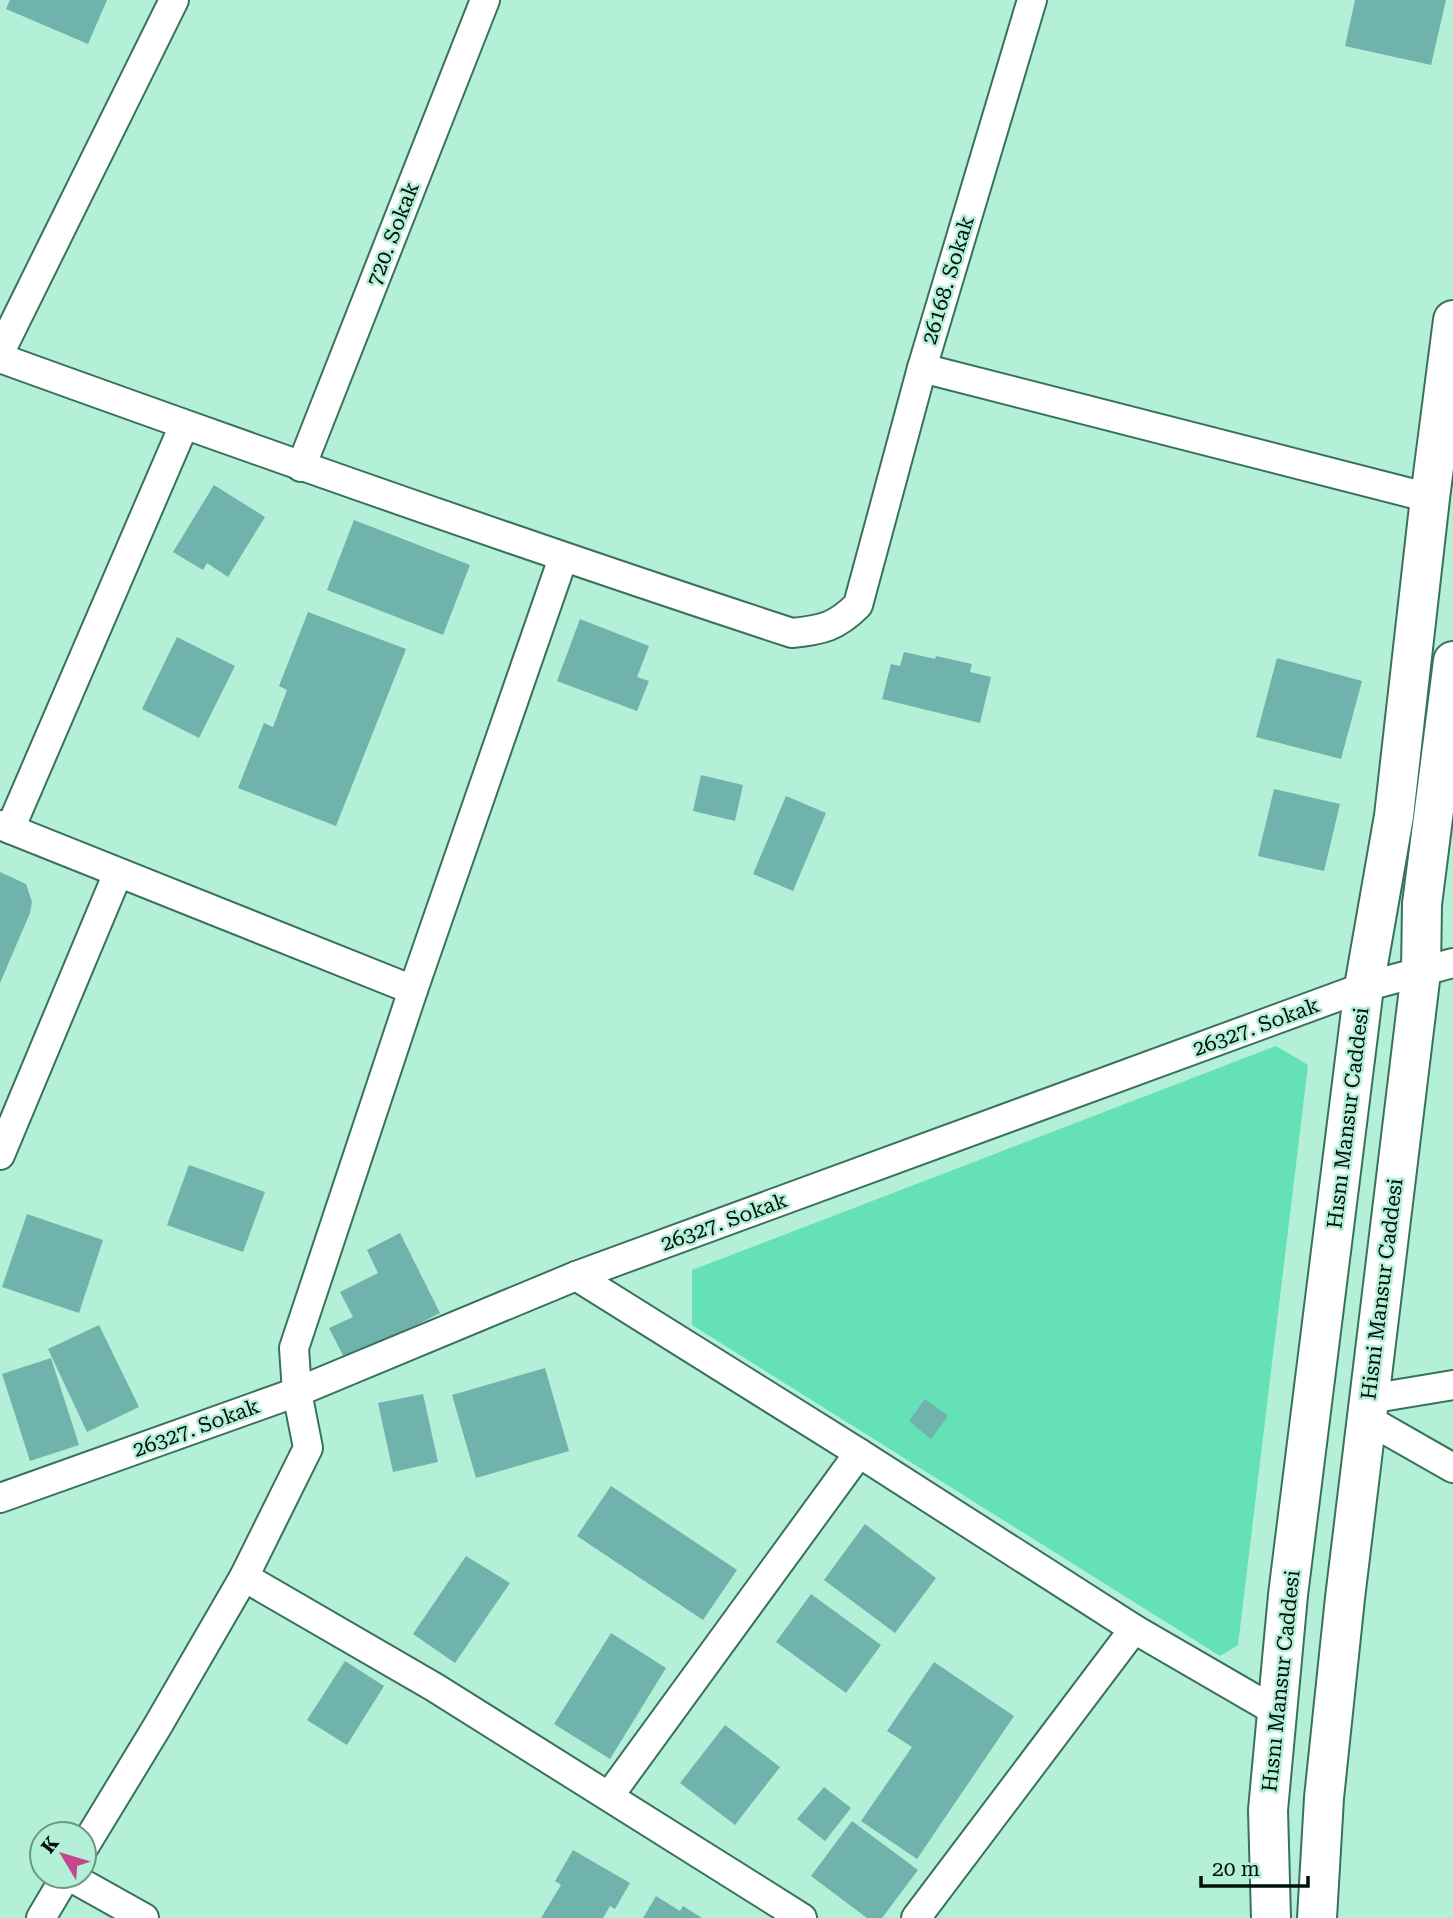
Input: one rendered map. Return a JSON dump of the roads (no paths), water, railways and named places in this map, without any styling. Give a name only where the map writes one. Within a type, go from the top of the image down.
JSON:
[{"type":"main road","name":"Hısnı Mansur Caddesi","points":[[1271,1918],[1268,1810],[1290,1581],[1364,987],[1394,816],[1453,320]]},
{"type":"main road","name":"Hisni Mansur Caddesi","points":[[1317,1918],[1324,1798],[1368,1409],[1437,967],[1422,904],[1453,661]]},
{"type":"street","points":[[0,352],[174,0]]},
{"type":"street","name":"720. Sokak","points":[[301,467],[485,0]]},
{"type":"street","name":"26168. Sokak","points":[[0,358],[562,558],[792,633],[822,630],[844,620],[858,606],[922,368],[1032,0]]},
{"type":"street","points":[[922,368],[1430,498]]},
{"type":"street","points":[[184,425],[5,827],[412,990]]},
{"type":"street","points":[[98,1824],[244,1577],[308,1448],[296,1392],[294,1348],[412,990],[562,558]]},
{"type":"street","points":[[0,1155],[118,873]]},
{"type":"street","name":"26327. Sokak","points":[[0,1498],[296,1392],[576,1276],[1364,987],[1437,967]]},
{"type":"street","points":[[576,1276],[1134,1629],[1277,1712]]},
{"type":"street","points":[[1368,1409],[1453,1385]]},
{"type":"street","points":[[1368,1409],[1453,1468]]},
{"type":"street","points":[[609,1796],[859,1453]]},
{"type":"street","points":[[244,1577],[434,1687],[609,1796],[757,1907],[802,1918]]},
{"type":"street","points":[[916,1918],[1134,1629]]},
{"type":"street","points":[[41,1918],[58,1890]]},
{"type":"street","points":[[93,1890],[144,1918]]}]
